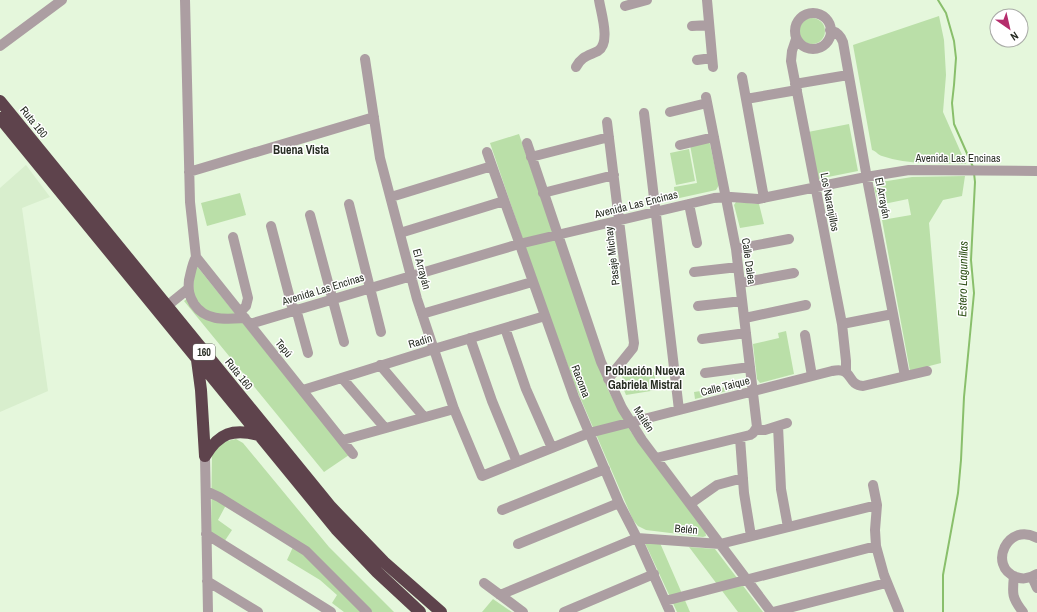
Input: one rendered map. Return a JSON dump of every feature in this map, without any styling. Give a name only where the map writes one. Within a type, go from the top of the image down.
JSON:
[{"type":"highway","name":"Ruta 160","points":[[0,101],[166,306],[350,529],[395,573],[440,612]]},
{"type":"highway","name":"Ruta 160","points":[[0,118],[296,481],[353,548],[420,612]]},
{"type":"highway","points":[[197,359],[201,390],[205,456]]},
{"type":"highway","points":[[205,456],[213,444],[226,434],[240,432],[259,435]]},
{"type":"street","points":[[0,46],[62,0]]},
{"type":"street","points":[[166,306],[188,289],[193,263],[196,257],[190,213],[185,0]]},
{"type":"street","points":[[576,67],[580,60],[599,50],[604,43],[605,37],[599,0]]},
{"type":"street","points":[[624,6],[647,0]]},
{"type":"street","points":[[696,60],[712,63],[707,0]]},
{"type":"street","name":"El Arrayán","points":[[796,38],[796,24],[798,20],[806,14],[811,13],[820,15],[827,21],[830,30],[837,32],[842,38],[866,177],[905,376]]},
{"type":"street","points":[[692,26],[709,25]]},
{"type":"street","points":[[796,38],[803,46],[807,48],[817,48],[828,39],[830,30]]},
{"type":"street","name":"Los Naranjillos","points":[[796,38],[793,44],[791,56],[842,324],[846,372]]},
{"type":"street","name":"El Arrayán","points":[[365,60],[380,158],[422,314],[454,409],[482,476]]},
{"type":"street","points":[[746,99],[848,75]]},
{"type":"street","points":[[742,77],[764,198]]},
{"type":"street","name":"Calle Dalea","points":[[670,112],[707,100],[736,249],[758,423],[756,430]]},
{"type":"street","points":[[644,113],[678,410]]},
{"type":"street","points":[[189,172],[374,117]]},
{"type":"street","name":"Pasaje Michay","points":[[608,122],[634,343],[633,348],[608,379]]},
{"type":"street","points":[[532,157],[609,137]]},
{"type":"street","points":[[680,145],[714,137]]},
{"type":"street","name":"Maitén","points":[[527,142],[608,379],[622,408],[630,422],[656,458],[746,580],[772,612]]},
{"type":"street","name":"Racoma","points":[[487,152],[568,382],[619,503],[654,574],[667,608]]},
{"type":"street","points":[[390,197],[492,166]]},
{"type":"street","name":"Avenida Las Encinas","points":[[188,289],[194,304],[204,314],[224,319],[245,318],[295,310],[519,244],[689,204],[726,197],[752,199],[764,198],[866,177],[909,170],[966,169],[1037,171]]},
{"type":"street","points":[[544,193],[614,175]]},
{"type":"street","points":[[400,233],[504,201]]},
{"type":"street","points":[[349,204],[382,332]]},
{"type":"street","points":[[689,204],[697,243]]},
{"type":"street","points":[[310,215],[344,342]]},
{"type":"street","points":[[271,226],[308,353]]},
{"type":"street","points":[[233,237],[248,298],[245,318]]},
{"type":"street","points":[[736,249],[789,239]]},
{"type":"street","name":"Tepú","points":[[196,257],[353,454]]},
{"type":"street","points":[[694,272],[738,267]]},
{"type":"street","points":[[740,283],[794,273]]},
{"type":"street","points":[[422,314],[532,282]]},
{"type":"street","points":[[698,306],[742,301]]},
{"type":"street","points":[[745,318],[806,305]]},
{"type":"street","points":[[842,324],[893,314]]},
{"type":"street","name":"Radín","points":[[303,390],[380,365],[545,316]]},
{"type":"street","points":[[505,328],[526,389],[552,448]]},
{"type":"street","points":[[702,339],[746,333]]},
{"type":"street","points":[[805,335],[812,376]]},
{"type":"street","points":[[470,338],[492,401],[517,462]]},
{"type":"street","points":[[380,365],[424,417]]},
{"type":"street","points":[[705,373],[750,367]]},
{"type":"street","name":"Calle Taique","points":[[482,476],[589,433],[836,370],[846,372]]},
{"type":"street","points":[[846,372],[853,382],[860,386],[927,371]]},
{"type":"street","points":[[342,378],[385,428]]},
{"type":"street","points":[[343,440],[454,409]]},
{"type":"street","points":[[656,458],[740,438],[750,435],[756,430],[765,430],[783,425],[781,489],[788,527]]},
{"type":"street","points":[[740,438],[746,508],[751,536]]},
{"type":"street","points":[[205,456],[208,612]]},
{"type":"street","points":[[502,510],[605,469]]},
{"type":"street","points":[[690,504],[717,485],[743,478]]},
{"type":"street","points":[[873,486],[877,504],[875,530],[876,546],[886,583],[899,612]]},
{"type":"street","points":[[206,491],[219,497],[306,551],[367,612]]},
{"type":"street","points":[[518,544],[619,503]]},
{"type":"street","name":"Belén","points":[[500,595],[637,538],[720,544],[877,504]]},
{"type":"street","points":[[206,534],[331,612]]},
{"type":"street","points":[[1037,538],[1029,535],[1019,535],[1005,545],[1003,552],[1003,563],[1006,569],[1014,576],[1024,578],[1034,576],[1037,588]]},
{"type":"street","points":[[667,608],[746,580],[876,546]]},
{"type":"street","points":[[564,612],[654,574]]},
{"type":"street","points":[[1014,576],[1012,594],[1023,612]]},
{"type":"street","points":[[208,581],[258,612]]},
{"type":"street","points":[[484,583],[523,612]]},
{"type":"street","points":[[772,612],[886,583]]},
{"type":"shaded area","points":[[26,165],[50,197],[22,208],[48,391],[0,412],[0,188]]},
{"type":"green space","points":[[939,16],[944,40],[946,75],[943,112],[966,164],[903,161],[881,155],[872,150],[853,45]]},
{"type":"green space","points":[[812,18],[821,22],[825,31],[821,40],[812,44],[803,40],[799,31],[803,22]]},
{"type":"green space","points":[[849,124],[858,171],[818,179],[808,132]]},
{"type":"green space","points":[[519,134],[608,390],[631,432],[705,530],[706,536],[703,537],[646,530],[638,526],[633,520],[576,388],[539,287],[490,143]]},
{"type":"green space","points":[[709,140],[719,185],[716,190],[675,199],[674,187],[697,183],[690,145]]},
{"type":"green space","points":[[689,149],[695,181],[676,185],[670,153]]},
{"type":"green space","points":[[965,176],[962,196],[943,200],[929,223],[941,363],[910,371],[882,220],[911,215],[908,199],[879,205],[874,188],[881,182],[912,177]]},
{"type":"green space","points":[[240,193],[246,215],[207,226],[201,203]]},
{"type":"green space","points":[[736,202],[759,204],[764,224],[740,228],[734,205]]},
{"type":"green space","points":[[196,265],[349,455],[324,472],[184,301],[193,294],[194,267]]},
{"type":"green space","points":[[786,331],[794,374],[760,383],[757,379],[753,344],[779,338],[778,333]]},
{"type":"green space","points":[[654,372],[657,390],[626,395],[622,376]]},
{"type":"green space","points":[[741,385],[739,388],[695,399],[694,392]]},
{"type":"green space","points":[[236,439],[243,443],[329,547],[394,612],[344,612],[332,603],[337,595],[320,580],[287,560],[293,547],[226,505],[218,520],[232,530],[224,542],[211,532],[212,453],[223,442]]},
{"type":"green space","points":[[645,543],[660,543],[690,612],[677,612]]},
{"type":"green space","points":[[689,547],[715,549],[763,612],[738,612]]},
{"type":"green space","points":[[493,599],[512,612],[482,612]]},
{"type":"waterway","name":"Estero Lagunillas","points":[[938,0],[946,13],[954,41],[956,58],[952,103],[954,124],[973,167]]},
{"type":"waterway","name":"Estero Lagunillas","points":[[943,612],[943,575],[958,493],[964,397],[974,293],[971,260],[975,182],[974,173]]},
{"type":"district","name":"Buena Vista","points":[[301,150]]},
{"type":"district","name":"Población Nueva Gabriela Mistral","points":[[645,378]]}]
